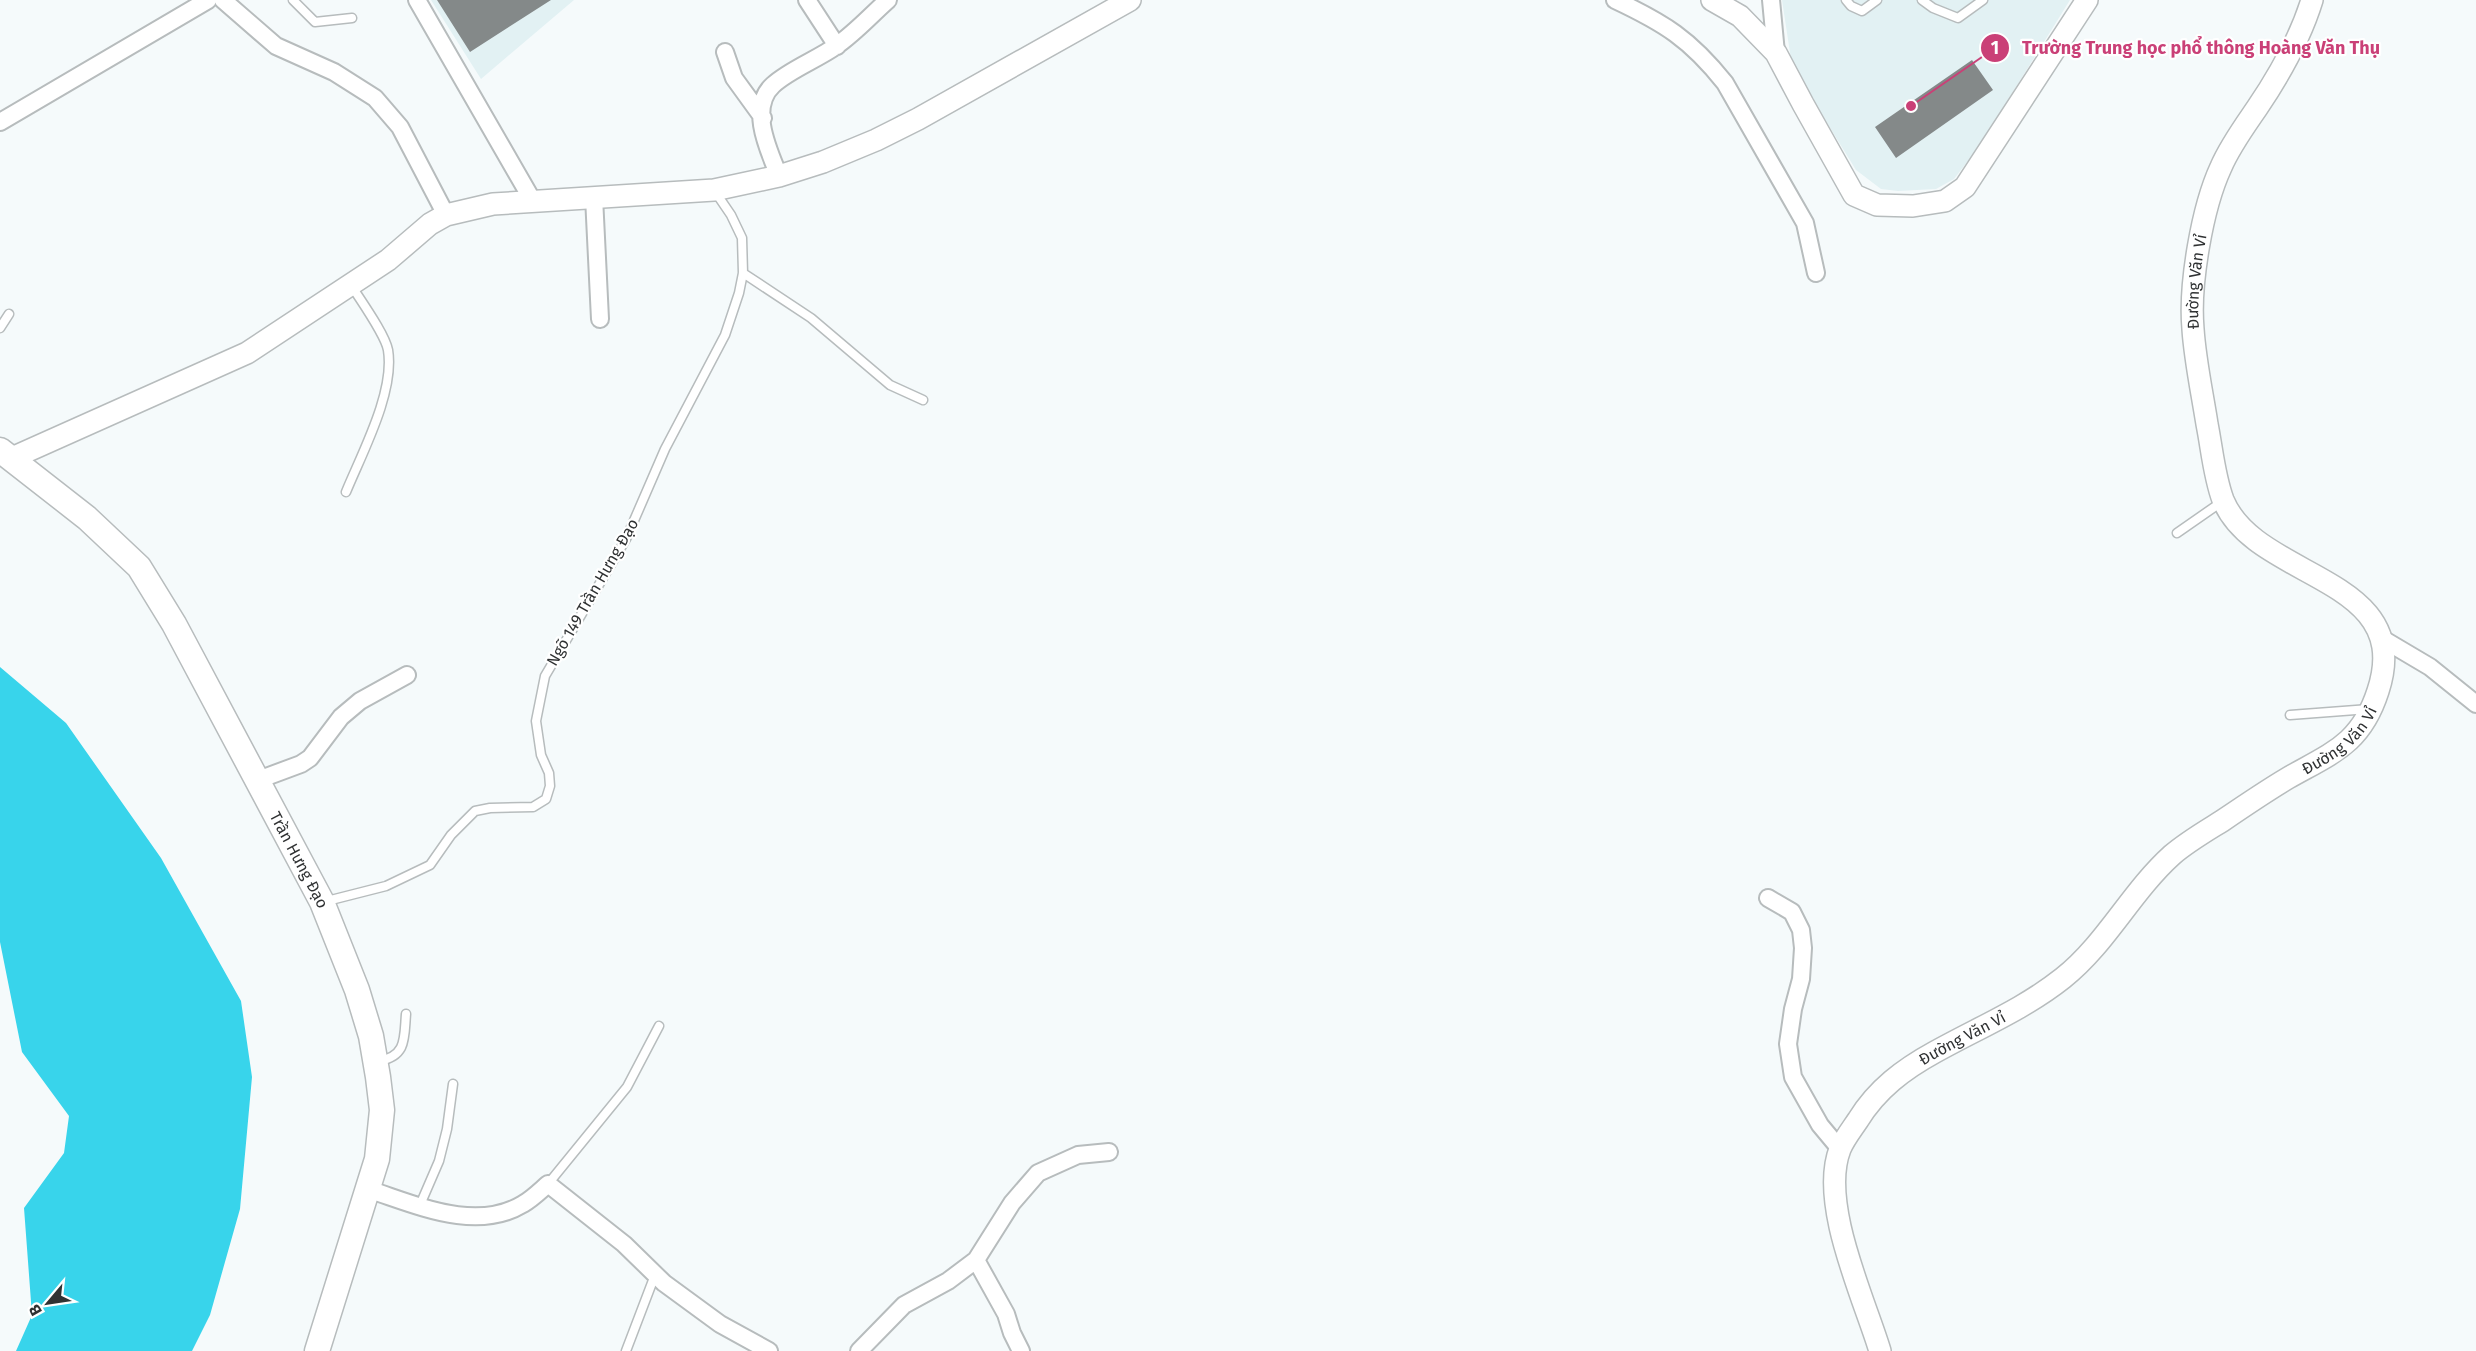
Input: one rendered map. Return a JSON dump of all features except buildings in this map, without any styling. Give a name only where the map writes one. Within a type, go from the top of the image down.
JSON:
[{"type":"main road","name":"Trần Hưng Đạo","points":[[6,454],[87,518],[139,567],[174,624],[322,902],[357,990],[371,1036],[381,1110],[377,1159],[317,1351]]},
{"type":"street","points":[[0,122],[208,0]]},
{"type":"street","points":[[222,0],[276,46],[334,72],[375,98],[400,128],[446,215]]},
{"type":"street","points":[[417,0],[534,203]]},
{"type":"street","points":[[807,0],[837,46]]},
{"type":"street","points":[[778,176],[764,138],[765,97],[773,85],[837,46],[888,0]]},
{"type":"street","points":[[6,454],[247,353],[388,260],[430,224],[446,215],[493,204],[714,190],[778,176],[823,162],[876,140],[1130,0]]},
{"type":"street","points":[[1615,0],[1660,22],[1702,56],[1725,83],[1805,223],[1816,273]]},
{"type":"street","points":[[1712,0],[1718,1],[1740,16],[1776,53],[1854,195],[1876,205],[1914,206],[1945,201],[1965,187],[2086,0]]},
{"type":"street","points":[[1772,0],[1776,53]]},
{"type":"street","name":"Đường Văn Vỉ","points":[[1880,1351],[1845,1246],[1836,1203],[1834,1176],[1840,1149],[1865,1108],[1881,1090],[1909,1066],[2021,1006],[2052,986],[2090,953],[2173,854],[2287,778],[2331,756],[2351,740],[2379,689],[2384,651],[2377,626],[2360,604],[2311,573],[2266,549],[2249,537],[2230,514],[2216,477],[2192,328],[2192,293],[2205,218],[2221,167],[2296,43],[2312,0]]},
{"type":"street","points":[[725,52],[734,78],[763,118]]},
{"type":"street","points":[[594,197],[600,319]]},
{"type":"street","points":[[2380,638],[2430,667],[2476,705]]},
{"type":"street","points":[[258,780],[310,758],[341,717],[360,700],[407,675]]},
{"type":"street","points":[[1768,898],[1792,912],[1801,930],[1803,948],[1801,979],[1793,1009],[1788,1044],[1793,1077],[1820,1125],[1840,1149]]},
{"type":"street","points":[[859,1351],[904,1305],[948,1281],[976,1260],[1012,1203],[1038,1173],[1078,1155],[1109,1152]]},
{"type":"street","points":[[368,1189],[460,1216],[494,1215],[525,1204],[548,1184],[624,1244],[656,1275],[720,1323],[769,1351]]},
{"type":"street","points":[[976,1260],[1006,1314],[1012,1333],[1022,1351]]},
{"type":"lane","points":[[293,0],[315,22],[352,18]]},
{"type":"lane","points":[[1846,0],[1851,6],[1862,11],[1877,0]]},
{"type":"lane","points":[[1922,0],[1933,8],[1958,18],[1983,0]]},
{"type":"lane","name":"Ngõ 149 Trần Hưng Đạo","points":[[322,902],[386,886],[430,865],[451,836],[475,811],[490,808],[532,807],[546,799],[550,786],[549,773],[541,755],[536,721],[544,676],[626,539],[665,449],[725,335],[743,273],[742,238],[731,215],[714,190]]},
{"type":"lane","points":[[743,273],[811,318],[890,385],[923,400]]},
{"type":"lane","points":[[346,492],[379,413],[389,369],[388,348],[351,285]]},
{"type":"lane","points":[[0,328],[9,314]]},
{"type":"lane","points":[[2176,533],[2224,501]]},
{"type":"lane","points":[[2290,715],[2370,709]]},
{"type":"lane","points":[[375,1062],[394,1057],[400,1052],[404,1041],[406,1014]]},
{"type":"lane","points":[[548,1184],[627,1087],[659,1026]]},
{"type":"lane","points":[[420,1205],[439,1161],[447,1129],[453,1084]]},
{"type":"lane","points":[[626,1351],[656,1275]]},
{"type":"shaded area","points":[[431,0],[574,0],[481,79]]},
{"type":"shaded area","points":[[1782,0],[2070,0],[1980,145],[1954,179],[1936,189],[1898,191],[1881,189],[1856,170],[1792,66]]},
{"type":"water","points":[[0,667],[66,723],[161,858],[241,1001],[252,1077],[240,1209],[210,1315],[192,1351],[16,1351],[32,1315],[24,1208],[64,1153],[69,1116],[22,1052],[0,942]]},
{"type":"place","name":"Trường Trung học phổ thông Hoàng Văn Thụ","points":[[1911,106]]}]
